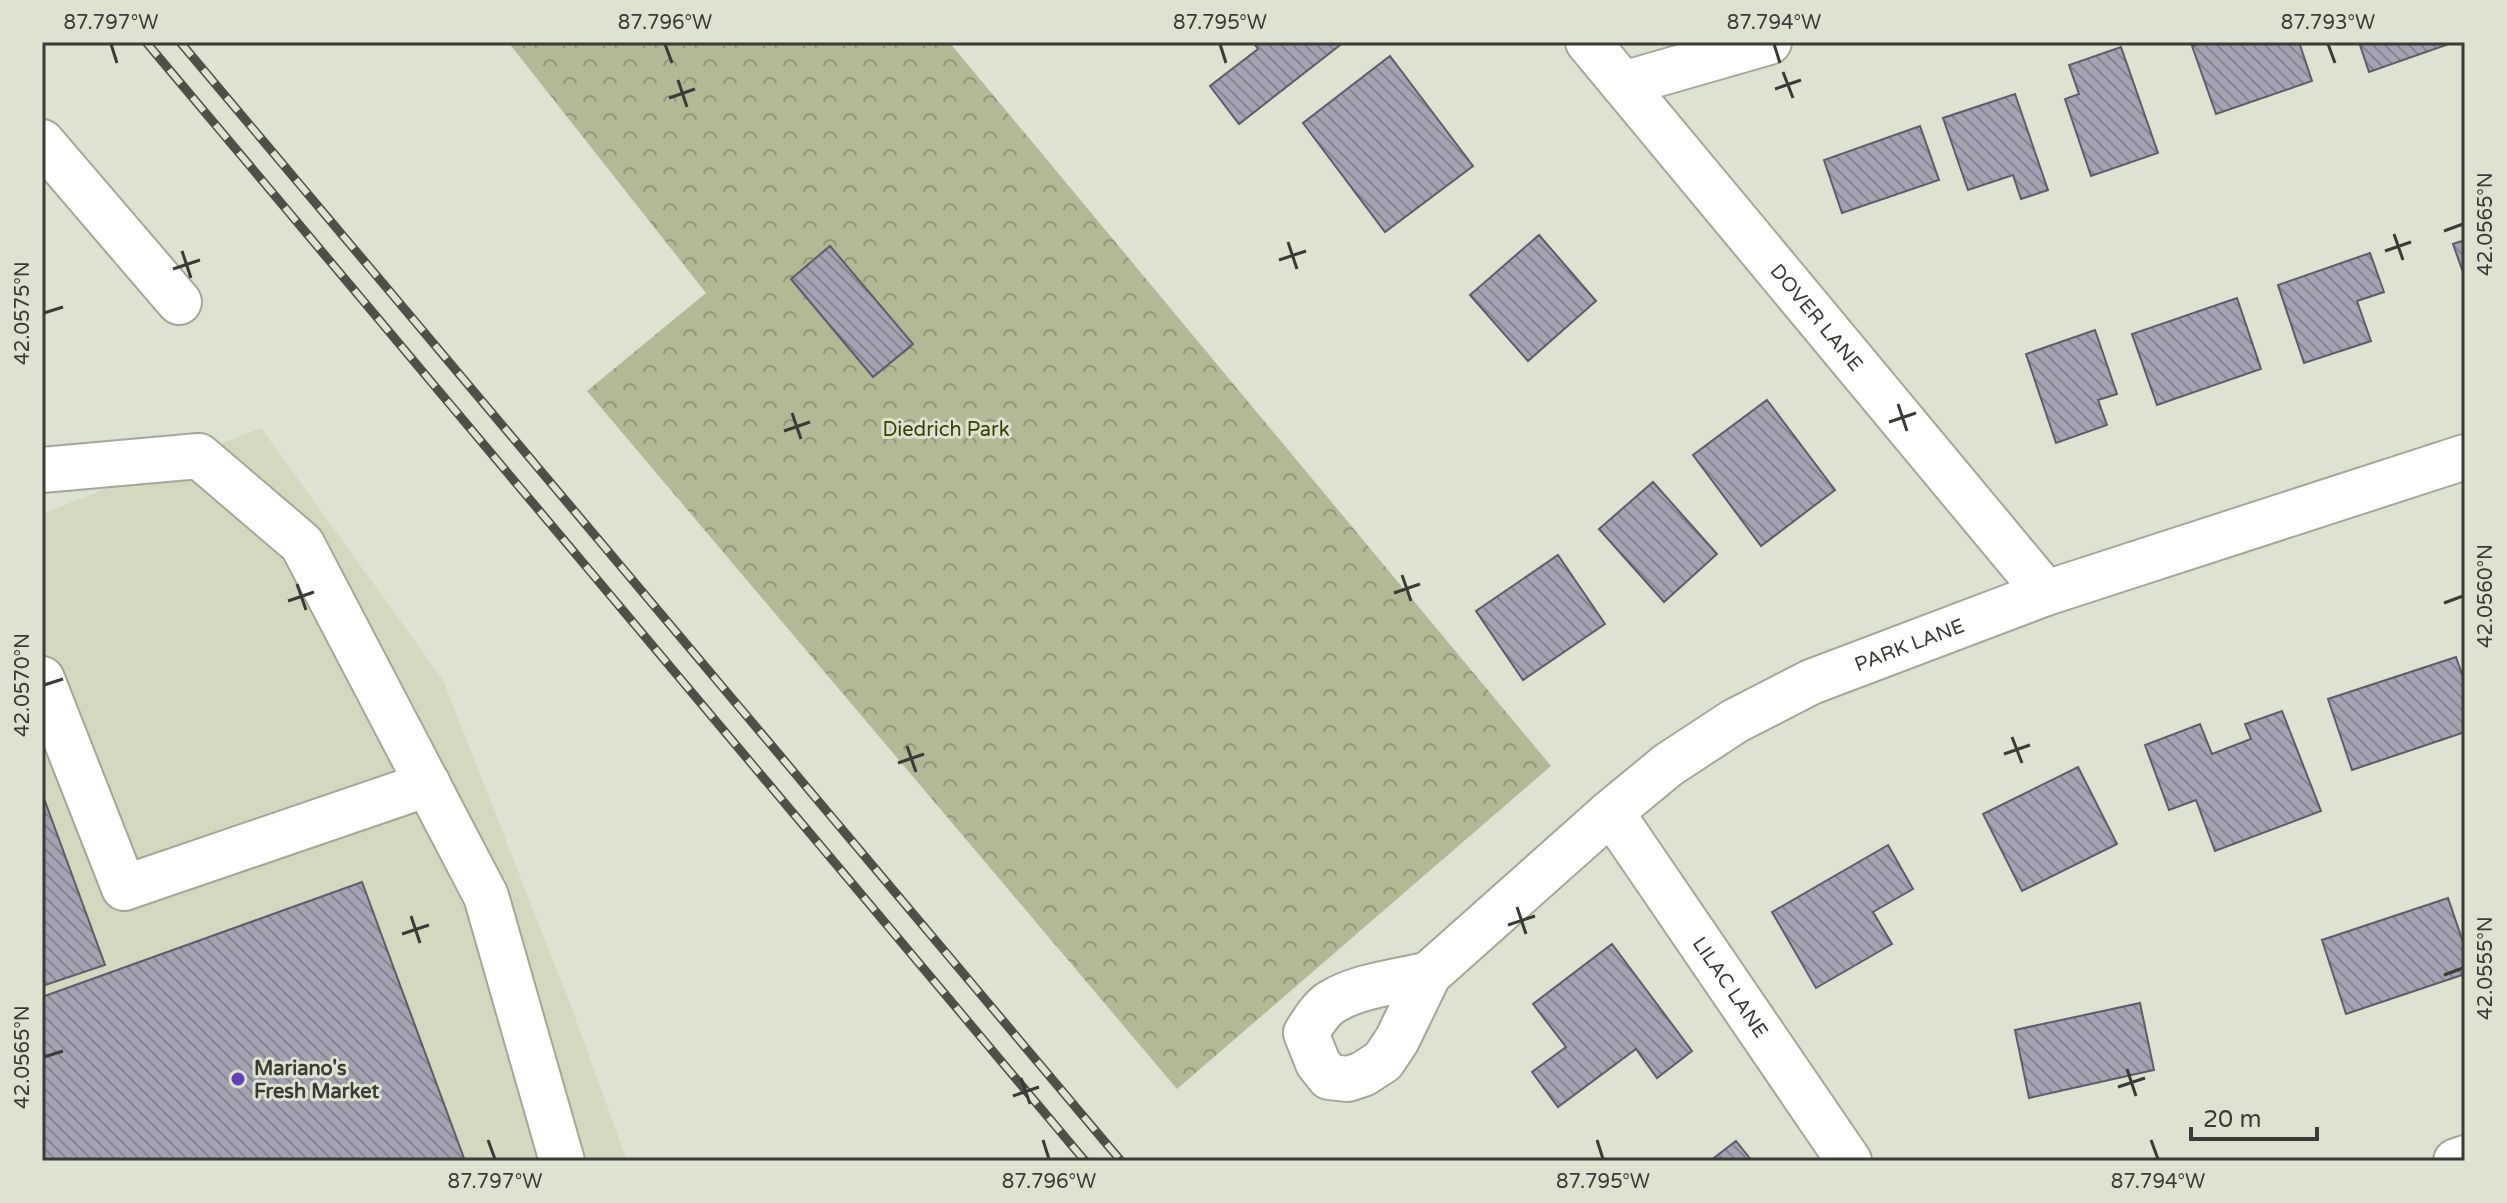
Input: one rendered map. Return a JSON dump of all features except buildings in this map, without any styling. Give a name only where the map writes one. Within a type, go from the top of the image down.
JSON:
[{"type":"street","name":"DOVER LANE","points":[[1588,42],[2046,593]]},
{"type":"street","points":[[1623,84],[1769,42]]},
{"type":"street","points":[[42,142],[179,302]]},
{"type":"street","points":[[42,470],[199,456],[302,544],[486,896],[562,1161]]},
{"type":"street","name":"PARK LANE","points":[[1429,974],[1668,765],[1735,721],[1811,682],[2046,593],[2465,457]]},
{"type":"street","points":[[42,679],[124,888],[428,784]]},
{"type":"street","name":"LILAC LANE","points":[[1611,812],[1849,1161]]},
{"type":"street","points":[[2456,1161],[2465,1158]]},
{"type":"shaded area","points":[[261,428],[443,680],[572,1009],[627,1161],[42,1161],[42,514]]},
{"type":"green space","name":"Diedrich Park","points":[[508,42],[949,42],[1551,766],[1177,1089],[587,391],[706,293]]},
{"type":"railway","points":[[146,42],[1085,1161]]},
{"type":"railway","points":[[180,42],[1121,1161]]},
{"type":"place","name":"Mariano's Fresh Market","points":[[238,1079]]}]
